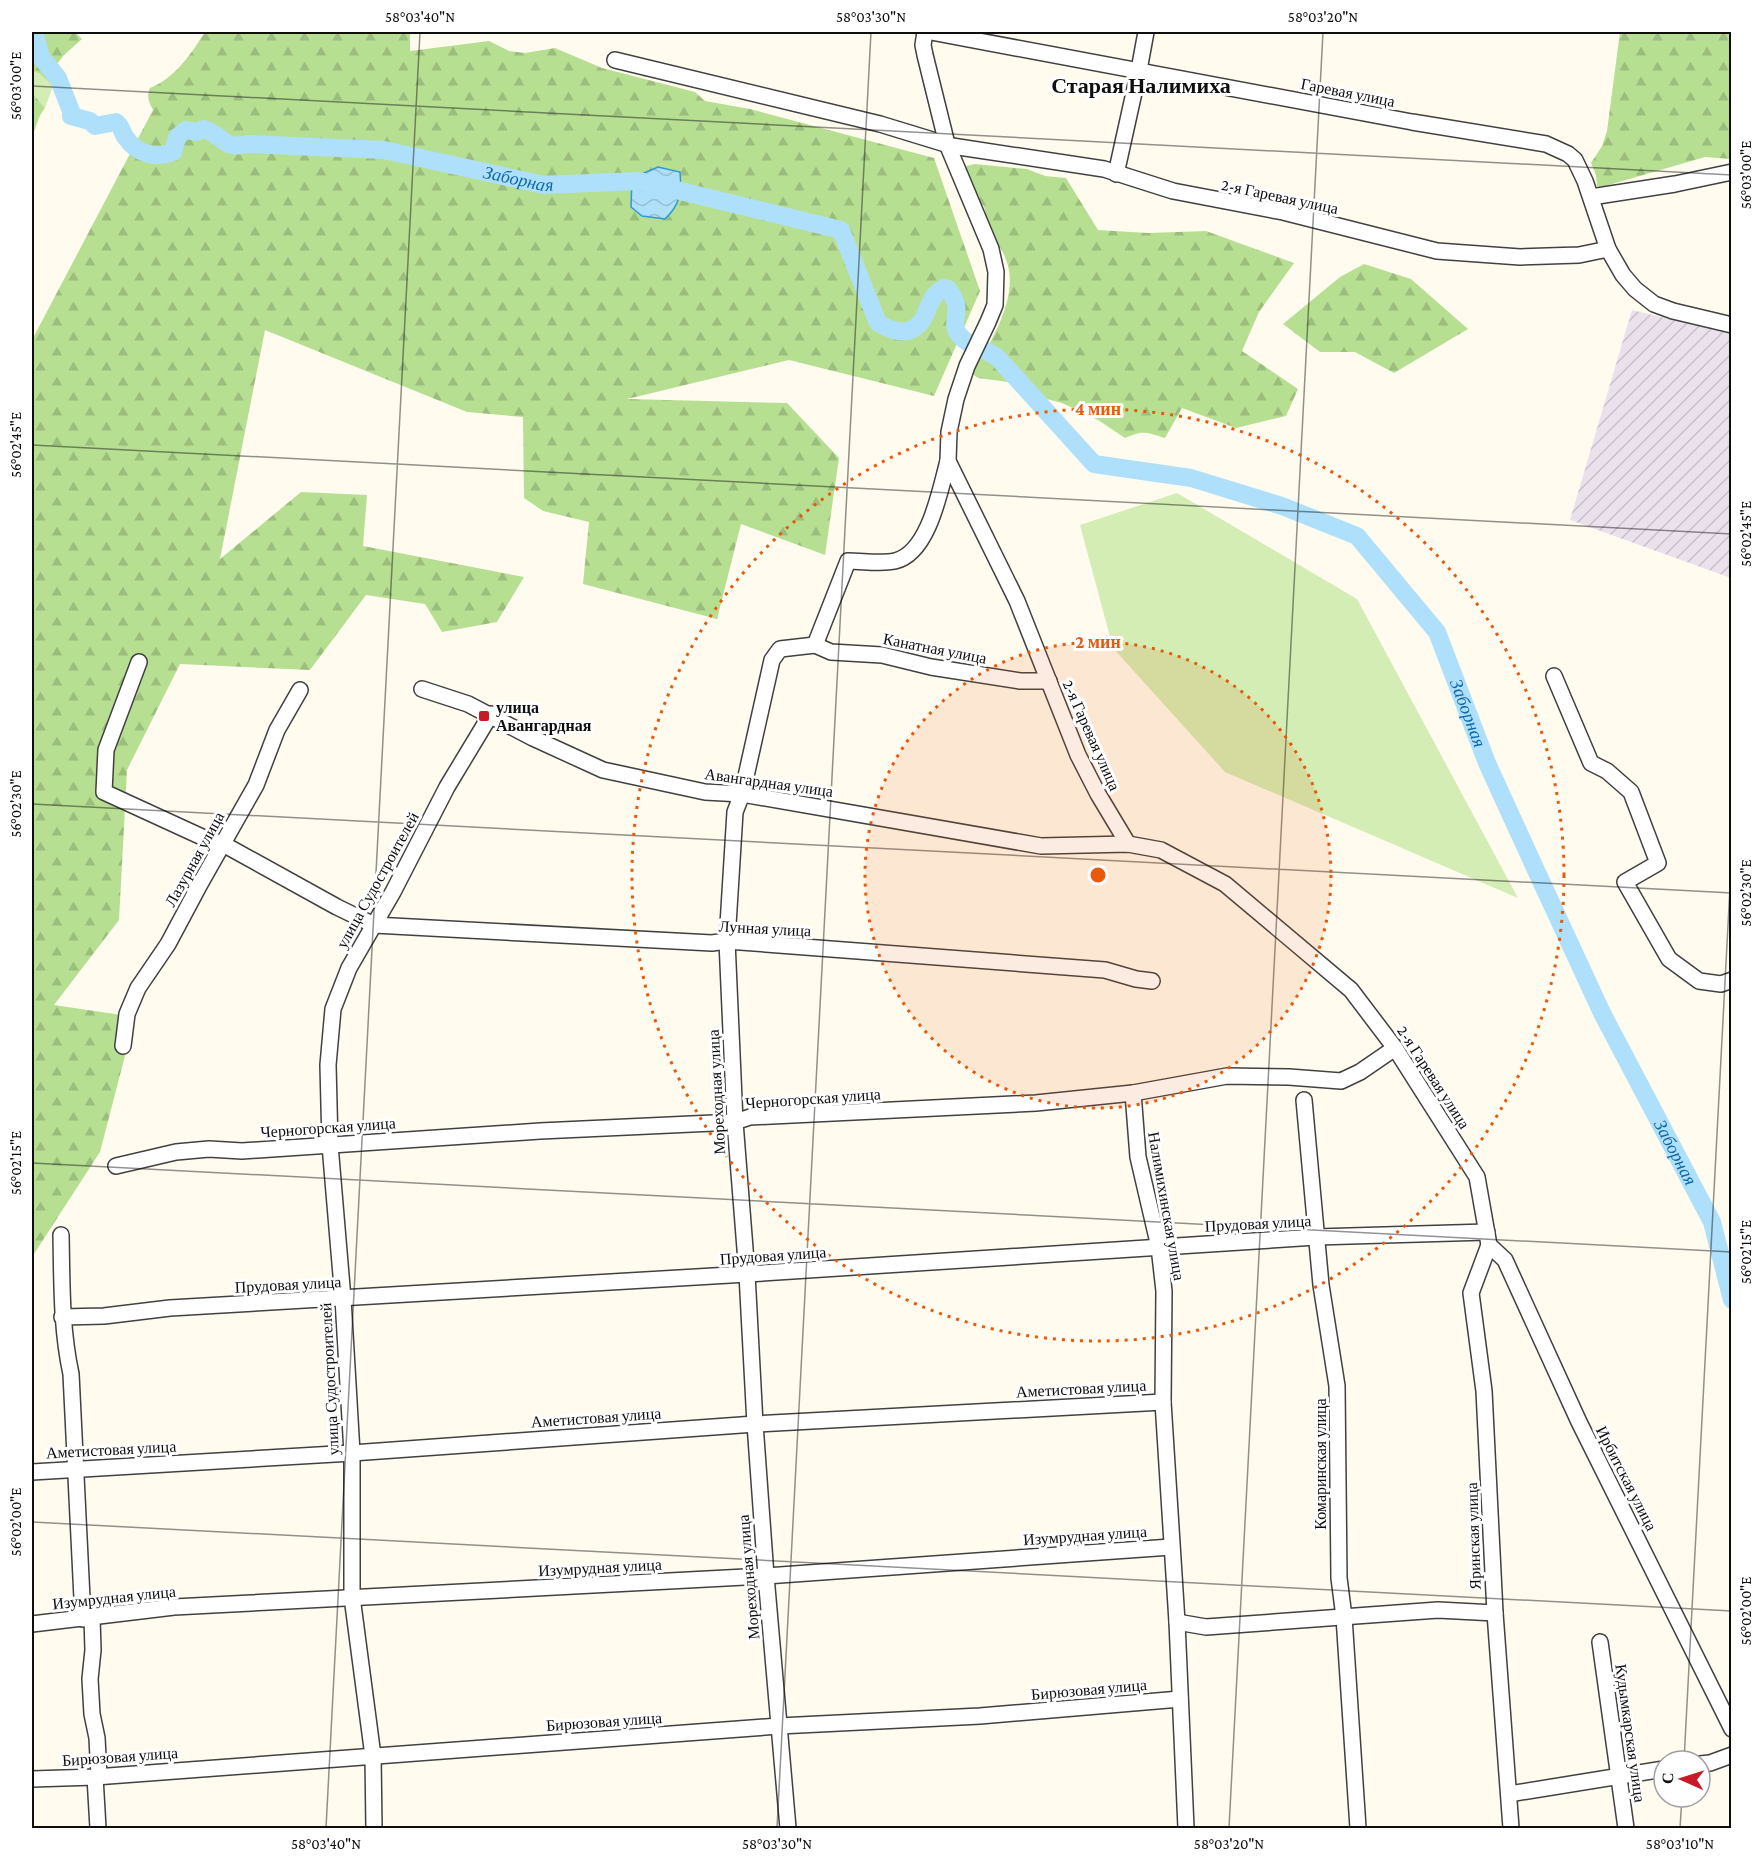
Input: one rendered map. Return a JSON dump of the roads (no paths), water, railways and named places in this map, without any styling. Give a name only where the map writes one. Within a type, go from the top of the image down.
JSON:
[{"type":"street","name":"2-я Гаревая улица","points":[[926,32],[925,55],[947,144],[991,249],[996,283],[992,313],[967,366],[958,392],[949,432],[948,461],[1017,601],[1078,754],[1098,794],[1128,844],[1161,850],[1225,884],[1351,990],[1395,1048],[1476,1177],[1488,1239]]},
{"type":"street","name":"Гаревая улица","points":[[931,32],[1412,122],[1546,144],[1568,154],[1575,160],[1591,197],[1608,249],[1623,275],[1643,297],[1654,304],[1679,313],[1731,325]]},
{"type":"street","points":[[1116,174],[1146,32]]},
{"type":"street","points":[[615,60],[880,124],[947,144]]},
{"type":"street","name":"2-я Гаревая улица","points":[[947,144],[1104,169],[1173,191],[1283,212],[1437,251],[1520,257],[1579,255],[1608,249]]},
{"type":"street","points":[[1591,197],[1676,184],[1731,172]]},
{"type":"street","points":[[815,645],[848,561],[896,561],[915,549],[930,524],[948,461]]},
{"type":"street","name":"Канатная улица","points":[[815,645],[831,652],[882,655],[931,667],[1020,681],[1049,681]]},
{"type":"street","name":"Мореходная улица","points":[[788,1828],[754,1424],[747,1275],[735,1122],[727,941],[735,812],[742,794],[772,660],[780,649],[815,645]]},
{"type":"street","points":[[139,662],[106,750],[104,792],[202,837],[223,844],[374,925]]},
{"type":"street","points":[[1554,676],[1591,763],[1607,771],[1631,792],[1658,863],[1625,882],[1669,959],[1699,981],[1720,984],[1731,980]]},
{"type":"street","name":"Авангардная улица","points":[[422,689],[491,714],[533,738],[603,770],[705,792],[742,794],[1041,846],[1128,844]]},
{"type":"street","name":"Лазурная улица","points":[[123,1046],[127,1014],[138,987],[168,944],[256,785],[277,730],[300,690]]},
{"type":"street","name":"улица Судостроителей","points":[[374,1828],[373,1756],[352,1597],[352,1453],[343,1299],[330,1145],[328,1065],[333,1009],[349,968],[447,787],[491,714]]},
{"type":"street","name":"Лунная улица","points":[[374,925],[712,943],[727,941],[1105,970],[1136,980],[1152,981]]},
{"type":"street","name":"Черногорская улица","points":[[116,1166],[176,1152],[209,1149],[243,1151],[540,1131],[735,1122],[750,1117],[1036,1102],[1133,1093],[1227,1076],[1341,1081],[1360,1072],[1395,1048]]},
{"type":"street","name":"Налимихинская улица","points":[[1133,1093],[1138,1157],[1159,1247],[1164,1291],[1163,1402],[1177,1622],[1186,1828]]},
{"type":"street","name":"Комаринская улица","points":[[1304,1100],[1321,1285],[1338,1386],[1339,1578],[1344,1617],[1358,1828]]},
{"type":"street","points":[[61,1235],[62,1317],[70,1374],[87,1619],[93,1650],[90,1679],[92,1714],[98,1738],[98,1828]]},
{"type":"street","name":"Прудовая улица","points":[[62,1317],[104,1316],[170,1308],[747,1275],[1316,1237],[1488,1239]]},
{"type":"street","name":"Яринская улица","points":[[1488,1239],[1471,1293],[1484,1391],[1495,1613],[1511,1828]]},
{"type":"street","name":"Ирбитская улица","points":[[1488,1239],[1505,1260],[1579,1422],[1731,1729]]},
{"type":"street","name":"Аметистовая улица","points":[[32,1472],[352,1453],[754,1424],[1163,1402]]},
{"type":"street","name":"Изумрудная улица","points":[[32,1624],[174,1607],[766,1576],[1171,1547]]},
{"type":"street","points":[[1177,1622],[1206,1627],[1438,1610],[1495,1613]]},
{"type":"street","name":"Кудымкарская улица","points":[[1600,1642],[1626,1828]]},
{"type":"street","name":"Бирюзовая улица","points":[[32,1779],[97,1777],[779,1726],[980,1716],[1180,1700]]},
{"type":"street","points":[[1712,1762],[1731,1755]]},
{"type":"street","points":[[1509,1794],[1652,1771]]},
{"type":"water","points":[[658,167],[680,172],[679,198],[674,209],[665,219],[642,216],[631,207],[632,178]]},
{"type":"waterway","name":"Заборная","points":[[34,32],[41,57],[58,78],[71,116],[90,121],[95,126],[116,122],[130,143],[147,154],[160,155],[173,152],[177,137],[186,130],[197,132],[204,129],[233,145],[384,150],[544,185],[639,181],[841,230],[878,323],[896,331],[913,329],[923,319],[933,298],[944,288],[948,289],[954,298],[956,329],[967,342]]},
{"type":"waterway","name":"Заборная","points":[[984,350],[997,357],[1094,464],[1191,478],[1282,506],[1357,536],[1437,632],[1487,763],[1602,1013],[1712,1222],[1732,1300]]},
{"type":"place","name":"улица Авангардная","points":[[484,716]]},
{"type":"district","name":"Старая Налимиха","points":[[1141,85]]}]
